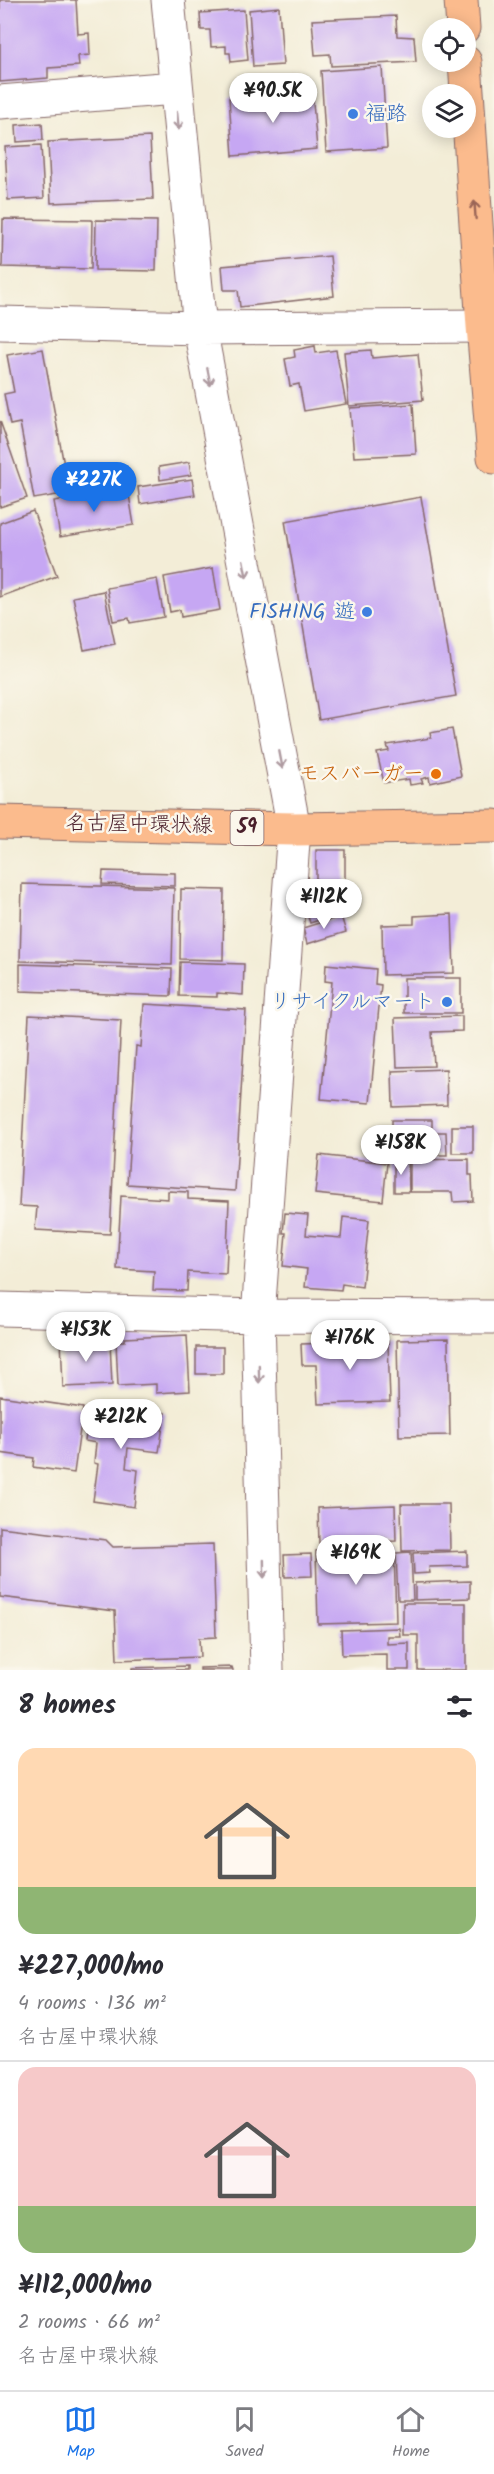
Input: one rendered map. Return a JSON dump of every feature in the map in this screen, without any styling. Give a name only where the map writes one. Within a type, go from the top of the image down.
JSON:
[{"type":"main road","points":[[461,0],[462,18]]},
{"type":"main road","points":[[466,72],[494,457]]},
{"type":"main road","name":"名古屋中環状線","points":[[0,822],[294,829],[494,826]]},
{"type":"street","points":[[168,0],[200,328],[294,829],[258,1316],[267,1670]]},
{"type":"street","points":[[0,102],[175,88]]},
{"type":"street","points":[[0,323],[200,328],[483,326]]},
{"type":"street","points":[[0,1309],[258,1316],[494,1317]]},
{"type":"building","points":[[0,0],[76,0],[78,34],[89,33],[90,55],[78,56],[79,66],[48,68],[48,78],[0,82]]},
{"type":"building","points":[[279,7],[283,65],[253,67],[249,10]]},
{"type":"building","points":[[244,10],[248,60],[231,62],[230,53],[226,53],[226,46],[211,47],[210,30],[201,30],[200,13]]},
{"type":"building","points":[[396,16],[397,36],[414,37],[416,62],[331,66],[330,54],[315,55],[312,20]]},
{"type":"building","points":[[382,67],[387,148],[326,152],[321,71]]},
{"type":"building","points":[[312,91],[317,149],[233,156],[229,98]]},
{"type":"building","points":[[42,123],[43,140],[17,142],[16,125]]},
{"type":"building","points":[[150,137],[153,199],[51,203],[48,142]]},
{"type":"building","points":[[41,145],[44,198],[8,200],[5,147]]},
{"type":"building","points":[[3,219],[92,220],[91,269],[2,267]]},
{"type":"building","points":[[96,220],[157,221],[156,271],[95,270]]},
{"type":"building","points":[[330,256],[334,296],[240,307],[238,290],[224,290],[222,266]]},
{"type":"building","points":[[315,346],[316,353],[336,350],[346,404],[304,411],[299,384],[290,386],[285,359],[295,357],[294,350]]},
{"type":"building","points":[[43,349],[69,493],[34,499],[20,423],[10,425],[4,394],[14,392],[7,355]]},
{"type":"building","points":[[371,350],[372,358],[418,354],[423,400],[349,406],[344,352]]},
{"type":"building","points":[[413,404],[416,454],[354,457],[350,408]]},
{"type":"building","points":[[0,421],[27,498],[0,507]]},
{"type":"building","points":[[189,462],[191,475],[160,480],[159,467]]},
{"type":"building","points":[[192,479],[195,495],[140,504],[138,487]]},
{"type":"building","points":[[128,489],[134,525],[60,537],[54,501]]},
{"type":"building","points":[[421,497],[456,696],[319,720],[285,521]]},
{"type":"building","points":[[33,511],[57,576],[0,597],[0,523]]},
{"type":"building","points":[[213,568],[220,610],[181,617],[180,610],[170,612],[164,577]]},
{"type":"building","points":[[157,579],[164,617],[130,623],[129,618],[113,621],[107,588]]},
{"type":"building","points":[[104,591],[115,644],[84,650],[73,597]]},
{"type":"building","points":[[452,729],[461,776],[430,783],[429,777],[421,779],[423,783],[410,785],[409,779],[384,783],[377,753],[389,751],[387,745],[431,738],[430,733]]},
{"type":"building","points":[[316,850],[345,850],[345,886],[316,886]]},
{"type":"building","points":[[103,871],[175,873],[175,886],[102,884]]},
{"type":"building","points":[[22,884],[174,888],[172,965],[20,961]]},
{"type":"building","points":[[181,889],[224,890],[223,960],[180,959]]},
{"type":"building","points":[[341,893],[347,911],[310,923],[304,904]]},
{"type":"building","points":[[452,914],[454,973],[383,975],[382,925],[414,924],[414,916]]},
{"type":"building","points":[[341,916],[346,932],[307,944],[303,928]]},
{"type":"building","points":[[180,962],[244,964],[243,995],[217,993],[217,997],[179,996]]},
{"type":"building","points":[[20,964],[172,969],[171,996],[20,991]]},
{"type":"building","points":[[326,964],[376,969],[375,984],[381,985],[370,1103],[321,1099],[332,982],[325,981]]},
{"type":"building","points":[[404,978],[461,978],[461,1013],[404,1013]]},
{"type":"building","points":[[144,1004],[246,1010],[235,1191],[127,1184],[136,1046],[141,1047]]},
{"type":"building","points":[[29,1015],[121,1020],[110,1234],[35,1230],[37,1207],[19,1206]]},
{"type":"building","points":[[462,1016],[462,1031],[432,1032],[434,1066],[397,1067],[395,1018]]},
{"type":"building","points":[[446,1069],[447,1105],[393,1107],[392,1071]]},
{"type":"building","points":[[392,1120],[432,1120],[432,1132],[446,1132],[447,1155],[392,1155]]},
{"type":"building","points":[[452,1126],[473,1126],[473,1153],[452,1153]]},
{"type":"building","points":[[319,1155],[387,1163],[383,1201],[315,1194]]},
{"type":"building","points":[[469,1159],[473,1201],[453,1202],[452,1192],[410,1192],[410,1160]]},
{"type":"building","points":[[394,1160],[408,1160],[409,1192],[394,1192]]},
{"type":"building","points":[[168,1191],[188,1192],[188,1199],[229,1201],[226,1274],[188,1272],[187,1291],[153,1290],[154,1271],[117,1269],[121,1196],[168,1199]]},
{"type":"building","points":[[285,1213],[308,1215],[306,1235],[341,1238],[343,1217],[369,1220],[362,1287],[342,1284],[341,1290],[305,1287],[307,1269],[283,1266]]},
{"type":"building","points":[[187,1335],[190,1391],[156,1393],[156,1384],[118,1386],[116,1341],[125,1341],[125,1338]]},
{"type":"building","points":[[87,1338],[87,1343],[110,1342],[112,1385],[63,1387],[61,1339]]},
{"type":"building","points":[[448,1339],[450,1435],[399,1436],[397,1340]]},
{"type":"building","points":[[388,1341],[390,1402],[318,1404],[316,1365],[302,1365],[301,1344]]},
{"type":"building","points":[[196,1347],[223,1347],[223,1374],[196,1374]]},
{"type":"building","points":[[0,1396],[83,1408],[74,1473],[33,1467],[34,1458],[0,1453]]},
{"type":"building","points":[[90,1409],[128,1413],[129,1409],[165,1413],[159,1452],[128,1448],[126,1468],[138,1470],[134,1507],[93,1501],[98,1464],[94,1463],[96,1443],[85,1441]]},
{"type":"building","points":[[401,1504],[449,1504],[450,1550],[402,1551]]},
{"type":"building","points":[[395,1505],[396,1541],[319,1544],[318,1508]]},
{"type":"building","points":[[0,1527],[106,1540],[113,1547],[213,1544],[216,1637],[199,1638],[200,1657],[117,1660],[115,1611],[0,1597]]},
{"type":"building","points":[[394,1548],[396,1622],[318,1624],[316,1551]]},
{"type":"building","points":[[467,1551],[467,1566],[429,1567],[430,1573],[414,1574],[413,1553]]},
{"type":"building","points":[[411,1552],[413,1600],[398,1600],[396,1553]]},
{"type":"building","points":[[311,1554],[312,1576],[285,1577],[284,1555]]},
{"type":"building","points":[[470,1581],[470,1598],[415,1600],[415,1583]]},
{"type":"building","points":[[403,1603],[466,1603],[466,1670],[418,1670],[418,1635],[403,1635]]},
{"type":"building","points":[[399,1628],[400,1636],[387,1636],[387,1644],[409,1643],[409,1670],[387,1670],[387,1654],[342,1655],[341,1630]]},
{"type":"building","points":[[187,1666],[187,1670],[132,1670],[132,1668]]},
{"type":"building","points":[[232,1667],[233,1670],[200,1670],[200,1668]]},
{"type":"place","name":"福路","points":[[353,114]]},
{"type":"place","name":"FISHING 遊","points":[[367,612]]},
{"type":"place","name":"モスバーガー","points":[[436,774]]},
{"type":"place","name":"リサイクルマート","points":[[447,1002]]}]
